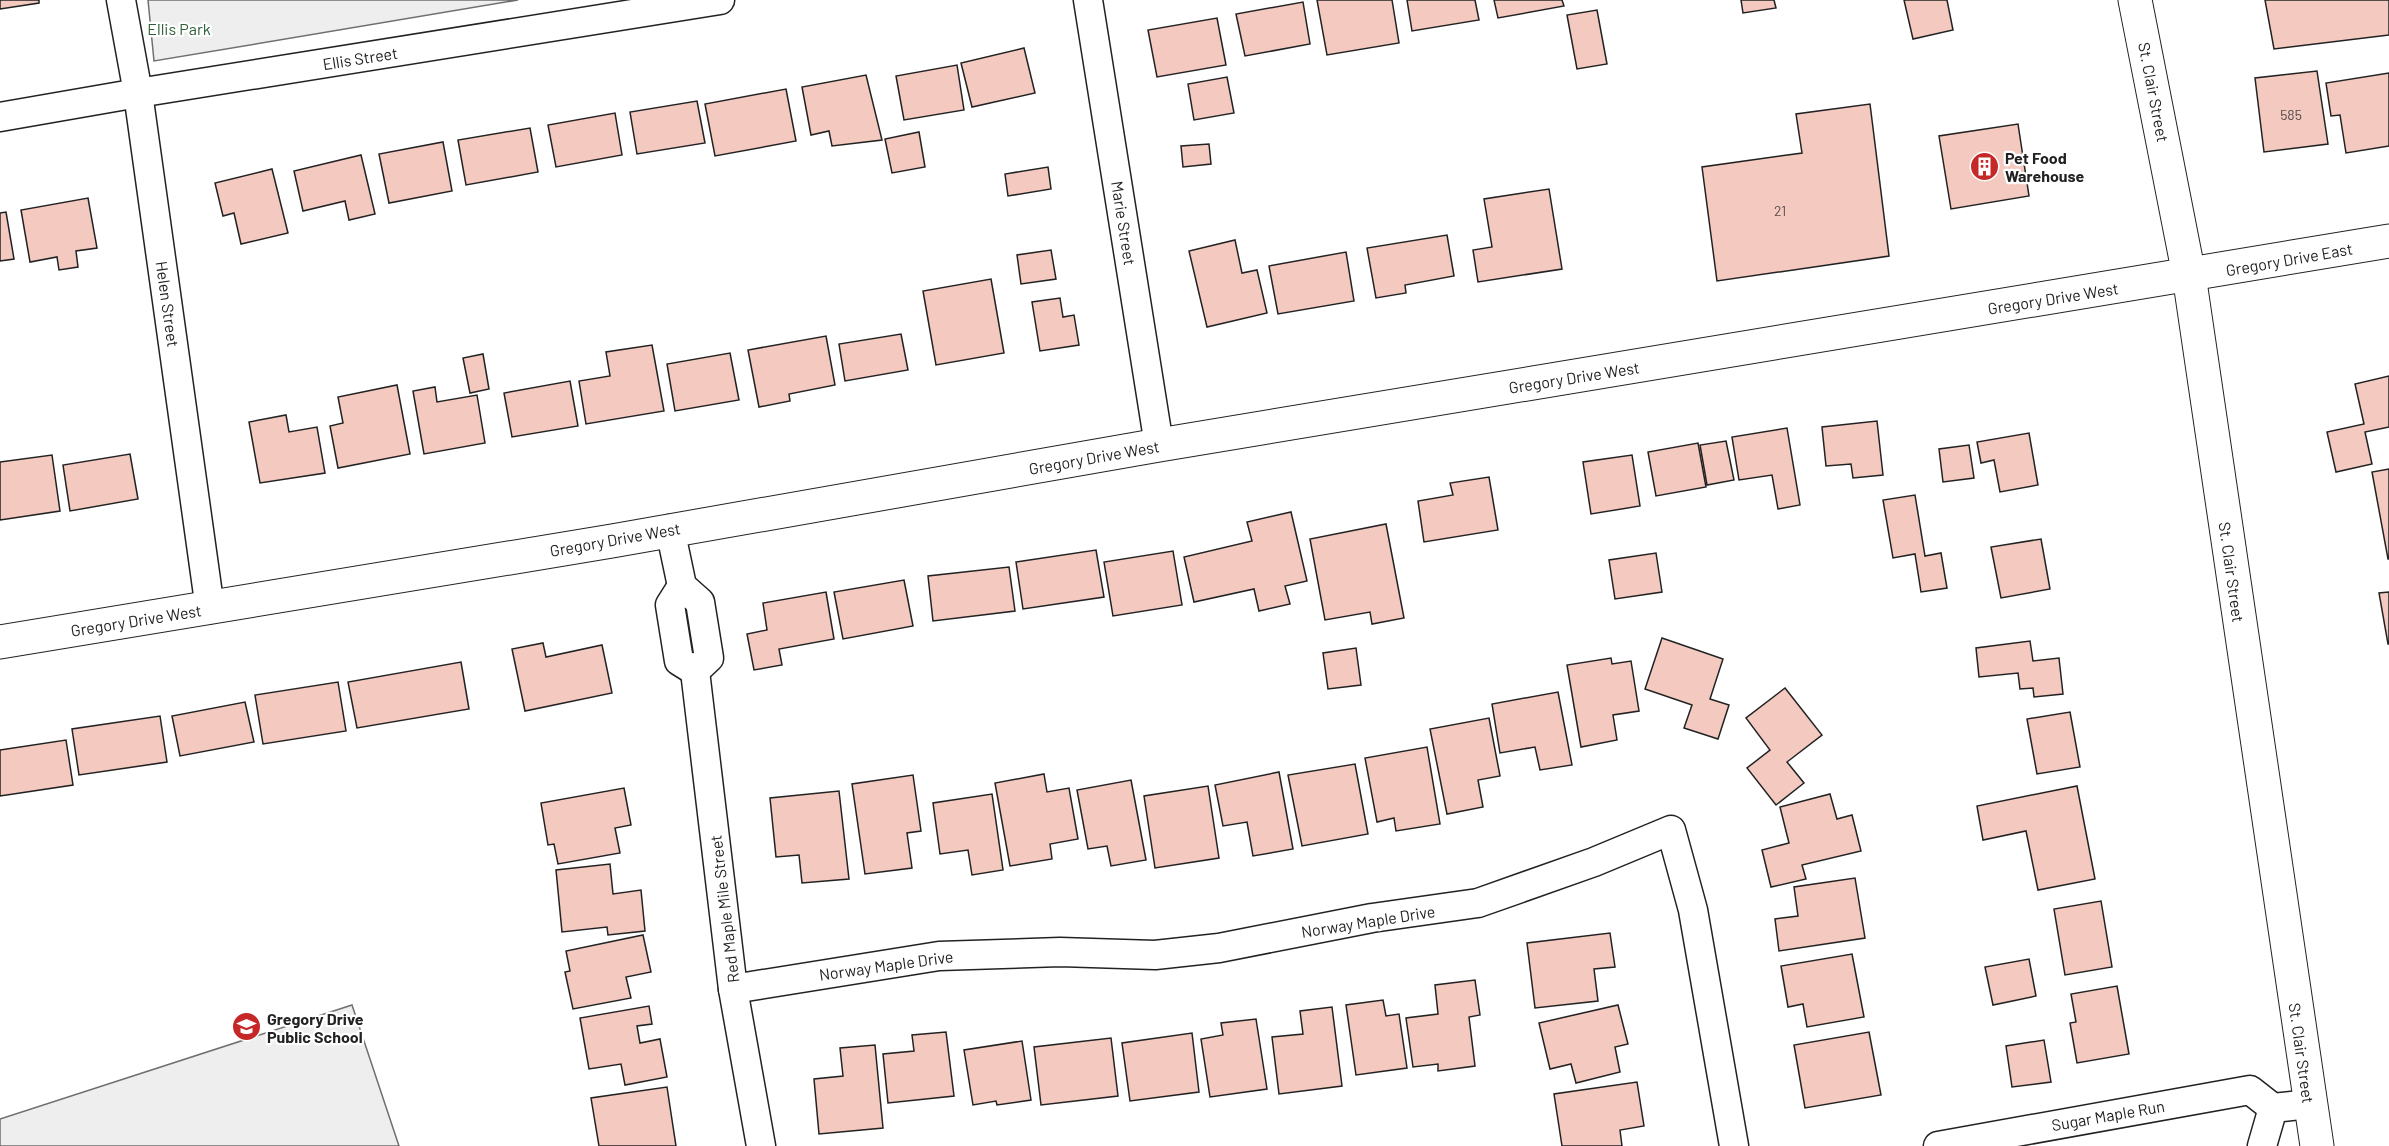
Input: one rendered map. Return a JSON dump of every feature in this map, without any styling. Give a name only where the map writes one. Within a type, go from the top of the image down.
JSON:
[{"type":"street","name":"Helen Street","points":[[121,0],[138,93],[210,609]]},
{"type":"street","name":"Ellis Street","points":[[0,117],[720,0]]},
{"type":"street","name":"Marie Street","points":[[1088,0],[1159,445]]},
{"type":"street","name":"St. Clair Street","points":[[2135,0],[2189,275],[2309,1104],[2317,1146]]},
{"type":"street","name":"Gregory Drive East","points":[[2189,275],[2389,242]]},
{"type":"street","name":"Gregory Drive West","points":[[0,642],[612,541],[1159,445],[2189,275]]},
{"type":"street","name":"Red Maple Mile Street","points":[[670,529],[682,586],[700,602],[709,658],[695,671],[733,989],[761,1146]]},
{"type":"street","name":"Norway Maple Drive","points":[[733,989],[939,956],[1060,952],[1155,955],[1220,948],[1372,918],[1479,903],[1594,862],[1671,830],[1694,910],[1734,1146]]},
{"type":"street","name":"Sugar Maple Run","points":[[1938,1146],[2250,1090],[2273,1108]]},
{"type":"street","points":[[2262,1146],[2273,1108],[2309,1104]]},
{"type":"green space","name":"Ellis Park","points":[[148,0],[518,0],[154,61]]},
{"type":"green space","points":[[352,1005],[399,1146],[0,1146],[0,1119]]},
{"type":"building","points":[[0,0],[39,0],[39,3],[0,9]]},
{"type":"building","points":[[1317,0],[1392,0],[1399,43],[1327,55]]},
{"type":"building","points":[[1407,0],[1475,0],[1479,20],[1412,31]]},
{"type":"building","points":[[1494,0],[1562,0],[1564,6],[1498,18]]},
{"type":"building","points":[[1741,0],[1774,0],[1776,8],[1743,13]]},
{"type":"building","points":[[1904,0],[1947,0],[1953,30],[1913,39]]},
{"type":"building","points":[[2265,0],[2389,0],[2389,35],[2274,49]]},
{"type":"building","points":[[1303,2],[1310,44],[1245,56],[1236,14]]},
{"type":"building","points":[[1597,10],[1607,64],[1577,69],[1567,15]]},
{"type":"building","points":[[1217,18],[1226,65],[1157,77],[1148,30]]},
{"type":"building","points":[[1024,48],[1035,93],[972,107],[961,63]]},
{"type":"building","points":[[957,65],[964,110],[904,120],[896,76]]},
{"type":"building","points":[[2317,71],[2328,144],[2264,152],[2255,78]]},
{"type":"building","points":[[2389,73],[2389,146],[2346,153],[2340,115],[2331,116],[2326,83]]},
{"type":"building","points":[[866,75],[882,140],[832,146],[829,131],[811,135],[802,87]]},
{"type":"building","points":[[1227,77],[1234,113],[1194,120],[1188,84]]},
{"type":"building","points":[[786,89],[796,141],[715,156],[705,104]]},
{"type":"building","points":[[697,101],[705,143],[637,154],[630,112]]},
{"type":"building","points":[[1870,104],[1889,256],[1717,281],[1702,167],[1802,153],[1796,114]]},
{"type":"building","points":[[615,113],[622,155],[556,167],[548,125]]},
{"type":"building","name":"Pet Food Warehouse","points":[[2018,124],[2029,196],[1951,209],[1939,136]]},
{"type":"building","points":[[530,128],[538,172],[466,185],[458,140]]},
{"type":"building","points":[[919,132],[925,167],[892,173],[885,139]]},
{"type":"building","points":[[443,142],[452,191],[389,203],[379,154]]},
{"type":"building","points":[[1209,144],[1211,164],[1183,167],[1181,146]]},
{"type":"building","points":[[361,155],[375,214],[349,220],[345,201],[303,211],[294,171]]},
{"type":"building","points":[[1048,167],[1051,189],[1008,196],[1005,174]]},
{"type":"building","points":[[272,169],[288,233],[241,244],[234,213],[223,216],[215,183]]},
{"type":"building","points":[[1549,189],[1562,269],[1478,282],[1473,250],[1492,247],[1484,199]]},
{"type":"building","points":[[88,198],[97,248],[76,251],[78,267],[59,270],[57,257],[30,262],[21,210]]},
{"type":"building","points":[[6,212],[14,259],[0,261],[0,213]]},
{"type":"building","points":[[1447,235],[1454,276],[1405,285],[1406,293],[1376,298],[1367,248]]},
{"type":"building","points":[[1235,240],[1242,273],[1257,270],[1267,313],[1207,327],[1189,251]]},
{"type":"building","points":[[1051,250],[1056,279],[1021,284],[1017,255]]},
{"type":"building","points":[[1346,252],[1354,301],[1278,314],[1269,266]]},
{"type":"building","points":[[991,279],[1004,353],[936,365],[923,291]]},
{"type":"building","points":[[1060,298],[1063,317],[1074,315],[1079,345],[1040,351],[1032,302]]},
{"type":"building","points":[[901,334],[908,370],[845,381],[839,344]]},
{"type":"building","points":[[826,336],[835,385],[789,394],[790,401],[759,407],[748,350]]},
{"type":"building","points":[[652,345],[664,411],[586,424],[579,381],[610,376],[606,352]]},
{"type":"building","points":[[730,353],[739,400],[675,411],[667,364]]},
{"type":"building","points":[[483,354],[489,389],[470,393],[463,358]]},
{"type":"building","points":[[2389,376],[2389,427],[2365,432],[2372,464],[2336,472],[2327,432],[2364,424],[2355,384]]},
{"type":"building","points":[[570,381],[578,426],[512,437],[504,393]]},
{"type":"building","points":[[397,385],[410,454],[338,468],[330,426],[343,423],[338,397]]},
{"type":"building","points":[[435,387],[437,402],[477,395],[485,443],[424,454],[413,391]]},
{"type":"building","points":[[286,415],[289,432],[317,427],[325,473],[260,483],[249,422]]},
{"type":"building","points":[[1877,421],[1883,475],[1853,478],[1851,464],[1826,466],[1822,427]]},
{"type":"building","points":[[1787,428],[1800,505],[1778,509],[1772,475],[1739,480],[1732,437]]},
{"type":"building","points":[[2029,433],[2038,485],[2000,492],[1994,460],[1981,463],[1977,442]]},
{"type":"building","points":[[1726,441],[1734,480],[1707,485],[1700,445]]},
{"type":"building","points":[[1698,443],[1706,487],[1656,496],[1648,452]]},
{"type":"building","points":[[1969,445],[1974,478],[1943,482],[1939,449]]},
{"type":"building","points":[[130,454],[138,499],[70,511],[63,465]]},
{"type":"building","points":[[52,455],[60,511],[0,520],[0,462]]},
{"type":"building","points":[[1632,455],[1640,506],[1591,514],[1583,462]]},
{"type":"building","points":[[2389,469],[2389,559],[2388,559],[2372,472]]},
{"type":"building","points":[[1489,477],[1498,530],[1424,542],[1418,501],[1453,495],[1450,483]]},
{"type":"building","points":[[1915,495],[1925,556],[1941,553],[1947,588],[1921,592],[1915,554],[1893,558],[1883,500]]},
{"type":"building","points":[[1291,512],[1307,581],[1285,586],[1290,604],[1259,611],[1254,589],[1194,602],[1184,557],[1252,541],[1247,522]]},
{"type":"building","points":[[1386,524],[1404,618],[1372,624],[1370,612],[1325,620],[1310,539]]},
{"type":"building","points":[[2041,539],[2050,589],[2001,598],[1991,547]]},
{"type":"building","points":[[1096,550],[1104,597],[1023,609],[1016,562]]},
{"type":"building","points":[[1173,551],[1182,605],[1113,616],[1104,562]]},
{"type":"building","points":[[1656,553],[1662,592],[1615,599],[1609,560]]},
{"type":"building","points":[[1009,567],[1015,611],[933,621],[928,576]]},
{"type":"building","points":[[904,580],[913,626],[843,639],[834,592]]},
{"type":"building","points":[[826,592],[834,639],[779,649],[782,665],[754,670],[747,634],[767,630],[763,603]]},
{"type":"building","points":[[2389,592],[2389,644],[2388,644],[2379,593]]},
{"type":"building","points":[[1662,638],[1723,659],[1710,699],[1729,705],[1718,739],[1684,728],[1692,705],[1645,689]]},
{"type":"building","points":[[2030,641],[2033,661],[2059,658],[2063,694],[2034,697],[2033,688],[2020,689],[2018,673],[1979,677],[1976,648]]},
{"type":"building","points":[[543,643],[546,657],[602,645],[612,693],[525,711],[512,649]]},
{"type":"building","points":[[1356,648],[1361,685],[1328,689],[1323,653]]},
{"type":"building","points":[[1611,658],[1612,664],[1631,661],[1639,711],[1613,715],[1617,740],[1581,747],[1567,665]]},
{"type":"building","points":[[461,662],[469,709],[357,728],[348,682]]},
{"type":"building","points":[[338,682],[346,731],[263,744],[255,695]]},
{"type":"building","points":[[1785,688],[1822,735],[1787,762],[1804,783],[1776,805],[1747,768],[1770,750],[1746,718]]},
{"type":"building","points":[[1558,692],[1572,765],[1540,770],[1535,747],[1500,753],[1492,704]]},
{"type":"building","points":[[245,702],[254,742],[180,756],[172,716]]},
{"type":"building","points":[[2070,712],[2080,767],[2037,774],[2027,719]]},
{"type":"building","points":[[160,716],[167,762],[79,775],[72,729]]},
{"type":"building","points":[[1489,718],[1500,776],[1478,780],[1483,807],[1447,814],[1430,729]]},
{"type":"building","points":[[66,740],[73,785],[0,796],[0,750]]},
{"type":"building","points":[[1427,747],[1440,824],[1396,831],[1394,818],[1377,822],[1365,758]]},
{"type":"building","points":[[1355,764],[1368,834],[1302,846],[1288,775]]},
{"type":"building","points":[[1279,772],[1293,849],[1253,856],[1247,822],[1223,826],[1215,785]]},
{"type":"building","points":[[1044,774],[1047,792],[1069,788],[1078,839],[1050,844],[1052,859],[1010,866],[995,783]]},
{"type":"building","points":[[913,775],[921,831],[907,833],[912,868],[865,874],[852,784]]},
{"type":"building","points":[[1131,780],[1146,860],[1111,866],[1107,846],[1088,849],[1077,790]]},
{"type":"building","points":[[1208,786],[1219,858],[1155,868],[1144,796]]},
{"type":"building","points":[[2077,786],[2095,879],[2038,890],[2026,831],[1983,840],[1977,806]]},
{"type":"building","points":[[624,788],[631,825],[615,828],[620,853],[558,864],[554,844],[548,845],[541,803]]},
{"type":"building","points":[[839,791],[849,879],[802,883],[799,855],[776,857],[770,798]]},
{"type":"building","points":[[992,794],[1003,870],[972,875],[968,850],[940,854],[933,803]]},
{"type":"building","points":[[1830,794],[1837,819],[1852,815],[1861,851],[1802,865],[1806,879],[1771,887],[1762,850],[1789,843],[1780,807]]},
{"type":"building","points":[[610,864],[613,894],[641,890],[645,931],[608,935],[607,927],[562,932],[556,870]]},
{"type":"building","points":[[1855,878],[1865,938],[1779,951],[1775,919],[1798,916],[1794,887]]},
{"type":"building","points":[[2101,901],[2112,967],[2065,975],[2054,909]]},
{"type":"building","points":[[1610,933],[1615,967],[1594,969],[1598,1001],[1535,1008],[1527,943]]},
{"type":"building","points":[[643,935],[651,972],[626,977],[631,998],[573,1009],[565,972],[570,971],[566,951]]},
{"type":"building","points":[[1852,954],[1864,1017],[1807,1027],[1803,1004],[1788,1007],[1781,966]]},
{"type":"building","points":[[2029,959],[2036,996],[1993,1005],[1985,967]]},
{"type":"building","points":[[1475,980],[1480,1015],[1469,1017],[1475,1066],[1438,1071],[1438,1064],[1413,1067],[1406,1018],[1438,1014],[1435,985]]},
{"type":"building","points":[[2117,986],[2129,1054],[2077,1063],[2070,1023],[2076,1022],[2071,994]]},
{"type":"building","points":[[1383,1000],[1386,1016],[1399,1014],[1407,1068],[1356,1075],[1346,1005]]},
{"type":"building","points":[[1618,1005],[1628,1044],[1615,1047],[1620,1072],[1576,1083],[1571,1064],[1550,1069],[1539,1023]]},
{"type":"building","points":[[649,1006],[652,1024],[637,1026],[640,1043],[660,1039],[667,1077],[625,1085],[621,1064],[589,1069],[580,1018]]},
{"type":"building","points":[[1332,1007],[1342,1086],[1279,1094],[1272,1037],[1303,1034],[1300,1011]]},
{"type":"building","points":[[1256,1019],[1267,1089],[1210,1097],[1201,1039],[1223,1035],[1221,1023]]},
{"type":"building","points":[[946,1032],[954,1096],[888,1103],[883,1054],[914,1051],[912,1035]]},
{"type":"building","points":[[1869,1032],[1881,1095],[1805,1108],[1794,1045]]},
{"type":"building","points":[[1192,1033],[1199,1092],[1130,1101],[1122,1043]]},
{"type":"building","points":[[1111,1038],[1118,1096],[1041,1105],[1034,1047]]},
{"type":"building","points":[[2044,1040],[2051,1082],[2012,1087],[2006,1046]]},
{"type":"building","points":[[1022,1041],[1031,1100],[997,1105],[996,1101],[973,1105],[964,1050]]},
{"type":"building","points":[[875,1045],[883,1128],[819,1134],[814,1079],[843,1076],[840,1048]]},
{"type":"building","points":[[1637,1082],[1644,1126],[1620,1130],[1622,1146],[1562,1146],[1554,1094]]},
{"type":"building","points":[[667,1087],[676,1146],[599,1146],[591,1098]]},
{"type":"place","name":"Pet Food Warehouse","points":[[1984,166]]},
{"type":"place","name":"Gregory Drive Public School","points":[[246,1027]]}]
